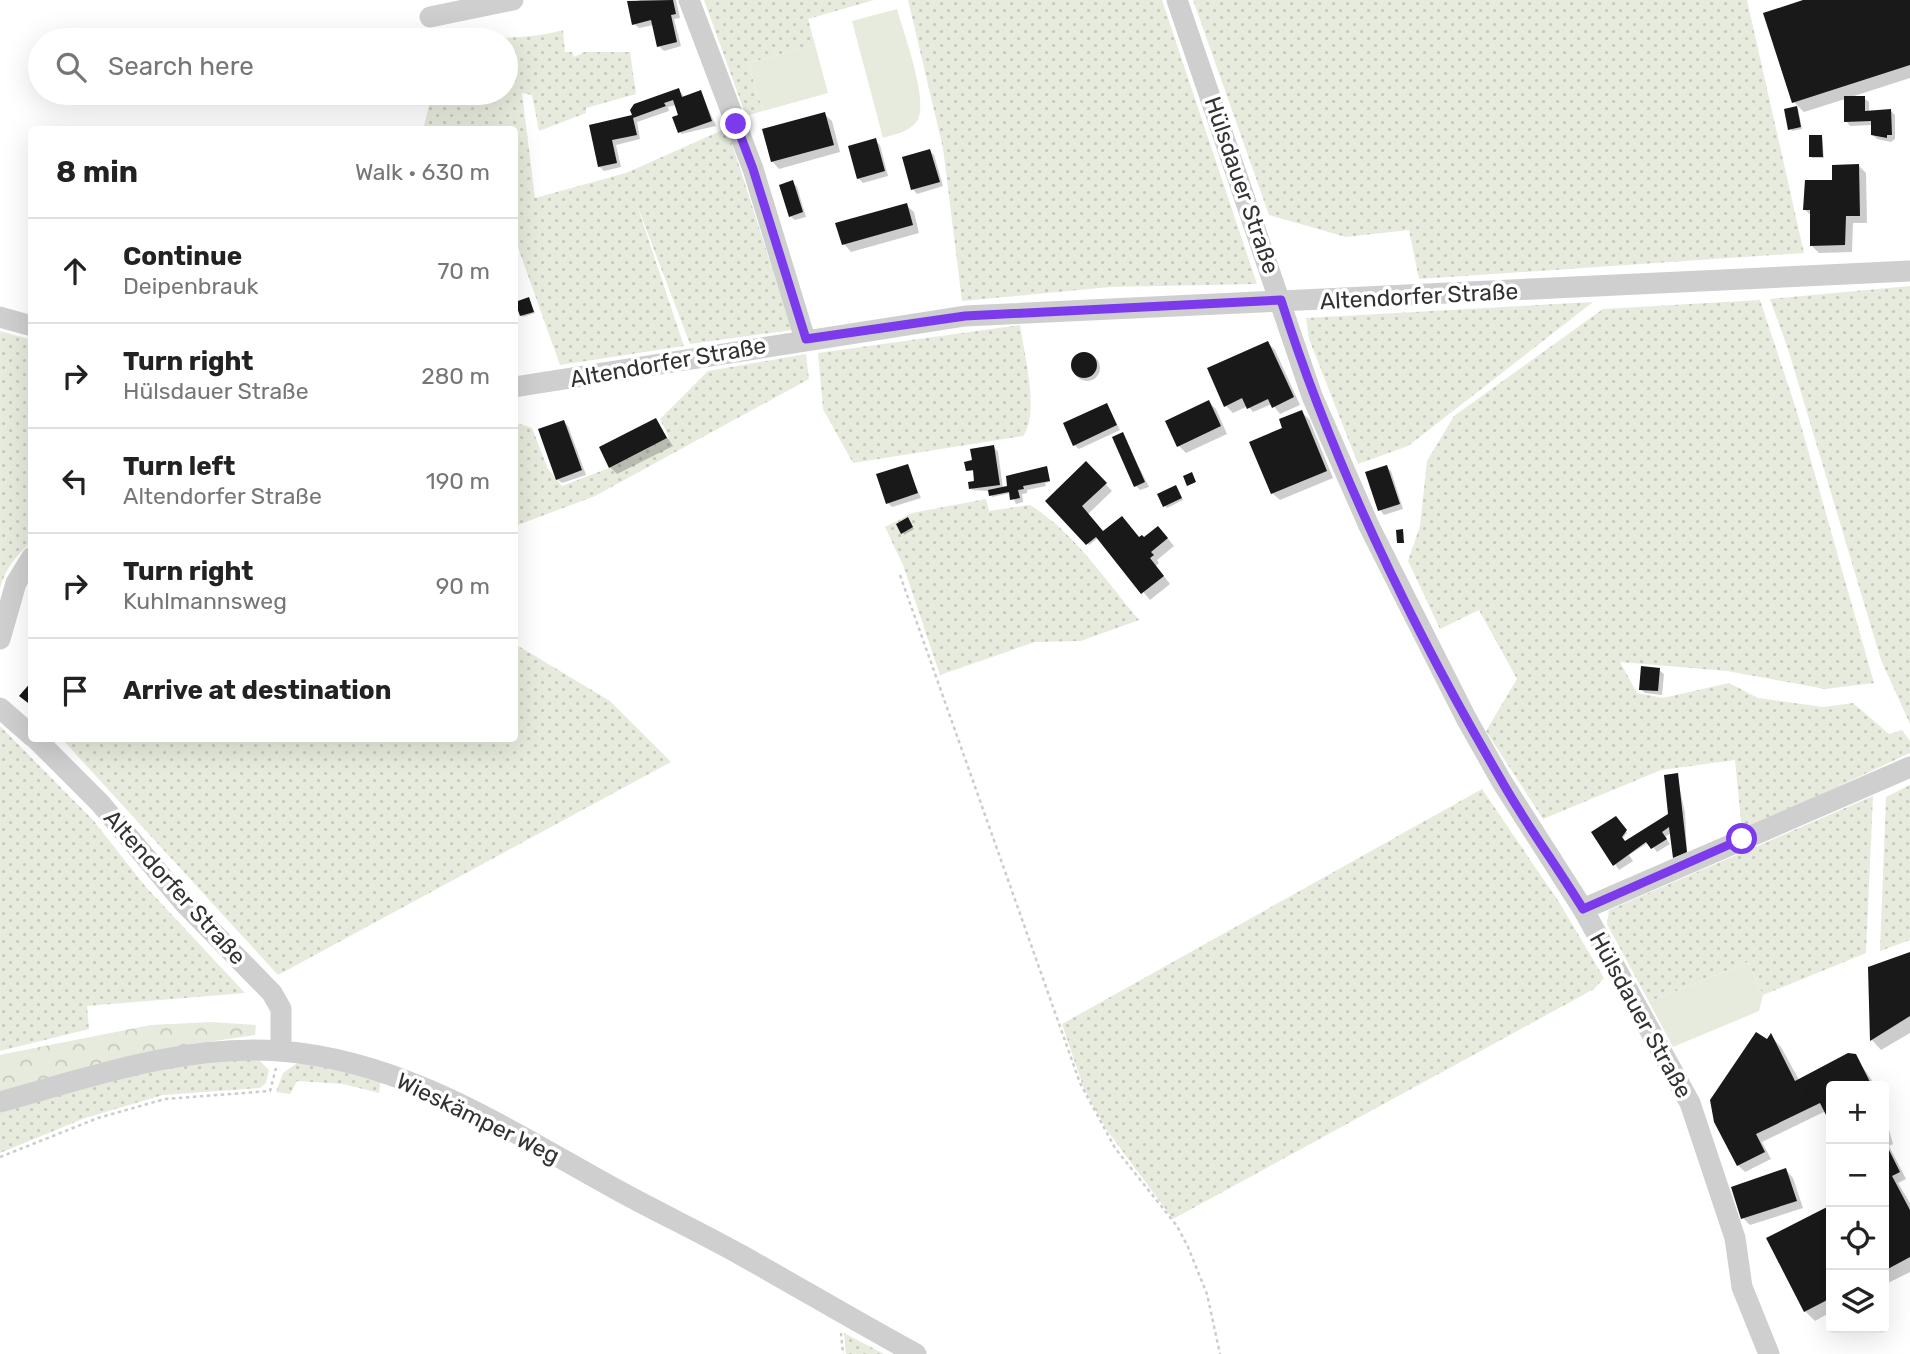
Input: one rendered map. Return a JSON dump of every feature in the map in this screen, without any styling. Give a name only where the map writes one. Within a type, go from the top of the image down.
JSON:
[{"type":"street","points":[[430,17],[513,0]]},
{"type":"street","points":[[689,0],[753,169],[806,339]]},
{"type":"street","name":"Hülsdauer Straße","points":[[1177,0],[1312,396],[1368,526],[1484,750],[1583,909],[1690,1103],[1735,1238],[1742,1287],[1769,1354]]},
{"type":"street","name":"Altendorfer Straße","points":[[518,386],[965,316],[1910,271]]},
{"type":"street","points":[[0,317],[28,325]]},
{"type":"street","points":[[0,639],[16,583],[28,564]]},
{"type":"street","name":"Altendorfer Straße","points":[[0,708],[28,733]]},
{"type":"street","name":"Altendorfer Straße","points":[[38,742],[100,803],[185,904],[272,993],[281,1009],[281,1051]]},
{"type":"street","points":[[1583,909],[1910,767]]},
{"type":"street","name":"Wieskämper Weg","points":[[0,1102],[128,1067],[240,1050],[281,1051],[348,1062],[434,1091],[741,1255],[916,1354]]},
{"type":"path","points":[[900,575],[1080,1083],[1115,1148],[1177,1226],[1188,1247],[1207,1294],[1220,1354]]},
{"type":"path","points":[[0,1157],[99,1118],[165,1098],[270,1091],[281,1051]]},
{"type":"green space","points":[[704,0],[874,0],[808,19],[815,45],[748,63],[763,111],[746,116]]},
{"type":"green space","points":[[908,0],[1162,0],[1257,284],[1110,287],[962,301],[943,148]]},
{"type":"green space","points":[[1193,0],[1747,0],[1804,253],[1419,279],[1409,230],[1346,237],[1269,215]]},
{"type":"green space","points":[[897,9],[918,84],[920,112],[917,121],[910,128],[883,138],[852,21]]},
{"type":"green space","points":[[563,30],[565,52],[572,52],[574,57],[584,52],[630,52],[636,94],[586,108],[586,113],[539,131],[532,95],[522,93],[535,198],[626,173],[727,128],[792,330],[690,344],[637,205],[684,346],[560,365],[518,247],[518,126],[424,126],[429,105],[518,105],[518,37]]},
{"type":"green space","points":[[815,45],[828,93],[763,111],[748,63]]},
{"type":"green space","points":[[1910,286],[1910,724],[1881,660],[1788,349],[1770,299]]},
{"type":"green space","points":[[1760,300],[1798,415],[1874,683],[1825,689],[1727,671],[1620,662],[1637,693],[1663,698],[1729,683],[1758,698],[1823,707],[1853,703],[1889,734],[1902,730],[1910,741],[1910,753],[1742,831],[1735,760],[1661,770],[1543,819],[1486,731],[1517,679],[1479,610],[1440,629],[1408,561],[1420,526],[1427,461],[1454,416],[1603,309]]},
{"type":"green space","points":[[1593,302],[1408,446],[1358,464],[1309,339],[1306,318]]},
{"type":"green space","points":[[1020,325],[1031,399],[1028,426],[1023,436],[853,463],[823,409],[818,353]]},
{"type":"green space","points":[[0,331],[28,339],[28,546],[12,563],[0,588]]},
{"type":"green space","points":[[806,354],[809,379],[595,496],[518,525],[518,423],[532,428],[548,469],[562,486],[609,468],[669,437],[660,419],[708,371]]},
{"type":"green space","points":[[986,499],[989,511],[1030,505],[1046,516],[1089,558],[1139,620],[1081,641],[1035,642],[940,675],[903,565],[885,527],[912,513]]},
{"type":"green space","points":[[518,646],[610,701],[671,762],[278,975],[65,742],[518,742]]},
{"type":"green space","points":[[0,726],[93,820],[145,886],[245,993],[87,1006],[89,1029],[0,1051]]},
{"type":"green space","points":[[1910,785],[1910,940],[1880,951],[1886,797]]},
{"type":"green space","points":[[1482,789],[1559,902],[1604,978],[1594,989],[1173,1219],[1106,1129],[1084,1089],[1062,1024]]},
{"type":"green space","points":[[1873,796],[1866,953],[1763,995],[1748,962],[1649,1002],[1607,924],[1609,910]]},
{"type":"green space","points":[[1748,962],[1763,995],[1759,1011],[1673,1047],[1649,1002]]},
{"type":"green space","points":[[211,1022],[256,1025],[255,1035],[201,1043],[0,1091],[0,1055],[151,1025]]},
{"type":"green space","points":[[258,1059],[269,1070],[266,1083],[260,1088],[163,1095],[85,1118],[0,1153],[0,1111],[185,1062]]},
{"type":"green space","points":[[300,1061],[381,1078],[379,1093],[343,1084],[297,1081],[290,1094],[276,1092],[283,1073]]},
{"type":"green space","points":[[844,1333],[884,1354],[846,1354]]},
{"type":"building","points":[[673,0],[676,14],[671,15],[677,42],[657,47],[651,20],[632,25],[627,1]]},
{"type":"building","points":[[1803,0],[1910,0],[1910,65],[1792,103],[1763,13]]},
{"type":"building","points":[[679,88],[682,97],[701,90],[712,121],[678,133],[672,117],[678,115],[673,100],[664,103],[666,106],[633,118],[637,135],[612,140],[617,163],[598,167],[589,125],[632,115],[630,110],[634,104]]},
{"type":"building","points":[[1844,96],[1865,96],[1865,111],[1891,109],[1892,135],[1887,135],[1887,138],[1871,135],[1871,121],[1844,122]]},
{"type":"building","points":[[1797,106],[1801,127],[1788,130],[1784,109]]},
{"type":"building","points":[[825,112],[834,145],[771,162],[762,129]]},
{"type":"building","points":[[1809,135],[1822,135],[1823,157],[1809,157]]},
{"type":"building","points":[[876,138],[885,171],[857,179],[848,146]]},
{"type":"building","points":[[930,149],[940,182],[911,190],[902,157]]},
{"type":"building","points":[[1859,164],[1860,216],[1846,216],[1845,245],[1810,246],[1810,210],[1803,210],[1805,180],[1832,180],[1832,165]]},
{"type":"building","points":[[793,180],[803,212],[789,217],[779,185]]},
{"type":"building","points":[[907,203],[913,225],[842,245],[835,223]]},
{"type":"building","points":[[529,297],[534,312],[520,316],[518,301]]},
{"type":"building","points":[[1268,341],[1294,397],[1272,408],[1268,399],[1247,409],[1242,398],[1224,407],[1207,368]]},
{"type":"building","points":[[1084,352],[1093,356],[1097,365],[1093,374],[1084,378],[1075,374],[1071,365],[1075,356]]},
{"type":"building","points":[[1209,400],[1221,426],[1177,447],[1165,421]]},
{"type":"building","points":[[1107,403],[1117,425],[1073,446],[1063,423]]},
{"type":"building","points":[[1302,410],[1327,471],[1271,494],[1249,442],[1282,428],[1279,419]]},
{"type":"building","points":[[656,418],[667,438],[609,468],[599,447]]},
{"type":"building","points":[[564,420],[582,470],[556,480],[538,429]]},
{"type":"building","points":[[1123,432],[1145,482],[1134,487],[1112,437]]},
{"type":"building","points":[[994,445],[1000,485],[969,489],[968,482],[974,481],[973,470],[966,471],[964,462],[972,460],[970,449]]},
{"type":"building","points":[[1086,461],[1107,483],[1082,506],[1103,531],[1122,516],[1139,537],[1144,537],[1158,526],[1168,538],[1151,552],[1154,555],[1150,558],[1164,576],[1141,594],[1096,537],[1086,545],[1045,501]]},
{"type":"building","points":[[908,464],[918,493],[886,504],[876,474]]},
{"type":"building","points":[[1387,465],[1400,504],[1378,511],[1365,472]]},
{"type":"building","points":[[1047,466],[1050,481],[1023,486],[1024,489],[1018,490],[1020,498],[1010,500],[1009,492],[989,496],[988,490],[1007,486],[1006,476]]},
{"type":"building","points":[[1192,472],[1196,482],[1187,486],[1183,476]]},
{"type":"building","points":[[1176,485],[1182,498],[1163,507],[1157,494]]},
{"type":"building","points":[[908,517],[913,527],[901,534],[896,524]]},
{"type":"building","points":[[1403,529],[1404,543],[1397,543],[1396,530]]},
{"type":"building","points":[[1641,666],[1660,668],[1658,691],[1639,690]]},
{"type":"building","points":[[28,686],[28,703],[19,696]]},
{"type":"building","points":[[1678,773],[1687,852],[1673,858],[1669,827],[1662,832],[1667,839],[1651,849],[1646,842],[1613,866],[1591,832],[1616,816],[1627,830],[1622,837],[1625,841],[1668,814],[1664,775]]},
{"type":"building","points":[[1910,952],[1910,1016],[1870,1041],[1868,967]]},
{"type":"building","points":[[1756,1032],[1767,1039],[1771,1033],[1795,1081],[1848,1053],[1856,1054],[1870,1081],[1826,1081],[1826,1115],[1820,1103],[1756,1134],[1765,1152],[1737,1166],[1714,1122],[1710,1100]]},
{"type":"building","points":[[1889,1150],[1900,1172],[1892,1176],[1910,1210],[1910,1257],[1889,1268]]},
{"type":"building","points":[[1786,1168],[1797,1201],[1741,1219],[1731,1187]]},
{"type":"building","points":[[1826,1208],[1826,1301],[1804,1312],[1766,1238]]},
{"type":"route","points":[[736,124],[753,169],[806,339],[844,336],[965,316],[1281,300],[1312,396],[1368,526],[1466,718],[1502,782],[1583,909],[1742,839]]}]
